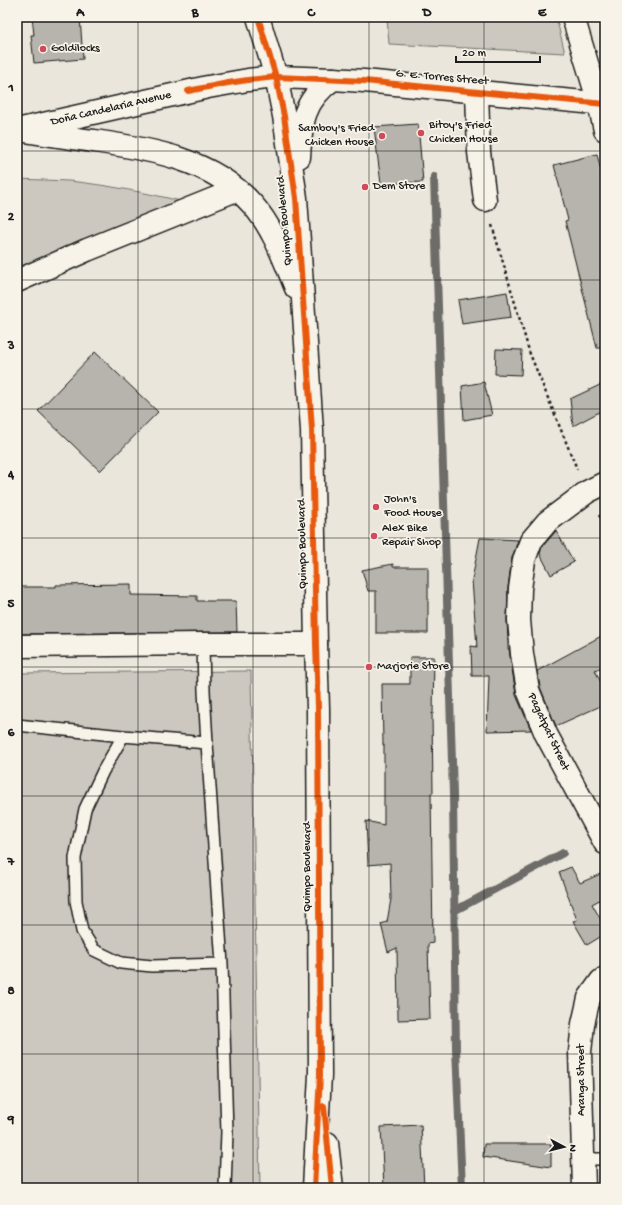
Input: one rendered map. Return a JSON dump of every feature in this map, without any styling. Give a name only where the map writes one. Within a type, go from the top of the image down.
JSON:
[{"type":"main road","name":"Quimpo Boulevard","points":[[258,17],[276,77],[284,116],[296,198],[312,430],[318,708],[320,1075],[314,1188]]},
{"type":"main road","points":[[573,17],[602,104],[605,130]]},
{"type":"main road","name":"G. E. Torres Street","points":[[276,77],[333,79],[602,104]]},
{"type":"main road","name":"Doña Candelaria Avenue","points":[[18,130],[208,87],[276,77]]},
{"type":"main road","points":[[296,198],[299,146],[304,117],[312,98],[324,85],[333,79]]},
{"type":"main road","points":[[476,92],[478,152],[485,200]]},
{"type":"main road","points":[[18,130],[134,147],[169,155],[199,166],[225,181],[252,204],[264,221],[285,261],[303,307]]},
{"type":"main road","points":[[17,281],[87,250],[236,190]]},
{"type":"main road","name":"Pagatpat Street","points":[[596,488],[547,522],[531,541],[524,560],[520,589],[519,620],[522,654],[528,690],[546,734],[598,816],[605,843]]},
{"type":"main road","points":[[17,646],[316,644]]},
{"type":"main road","name":"Aranga Street","points":[[584,1188],[580,1052],[583,1024],[589,998],[601,981],[605,978]]},
{"type":"main road","name":"Quimpo Boulevard","points":[[320,1075],[332,1188]]},
{"type":"lane","points":[[203,644],[207,743],[222,964],[227,1132],[225,1188]]},
{"type":"lane","points":[[17,725],[207,743]]},
{"type":"lane","points":[[123,736],[103,771],[85,808],[75,858],[76,901],[82,932],[94,950],[121,963],[152,966],[222,964]]},
{"type":"lane","points":[[583,1159],[605,1160]]},
{"type":"path","points":[[485,200],[530,354],[596,488],[605,526]]},
{"type":"shaded area","points":[[387,17],[556,17],[565,53],[389,44]]},
{"type":"shaded area","points":[[17,179],[84,183],[156,195],[185,202],[17,270]]},
{"type":"shaded area","points":[[251,671],[260,1188],[17,1188],[17,673]]},
{"type":"building","points":[[32,17],[80,17],[83,59],[34,63],[31,35],[34,35]]},
{"type":"building","points":[[418,124],[423,182],[381,184],[374,127]]},
{"type":"building","points":[[597,154],[605,188],[605,348],[597,348],[565,221],[568,220],[554,165]]},
{"type":"building","points":[[507,292],[511,317],[462,324],[458,300]]},
{"type":"building","points":[[496,349],[522,350],[521,375],[495,374]]},
{"type":"building","points":[[95,352],[158,412],[100,471],[38,411]]},
{"type":"building","points":[[484,382],[492,415],[464,420],[462,386]]},
{"type":"building","points":[[602,384],[605,409],[573,426],[570,399]]},
{"type":"building","points":[[556,531],[574,562],[551,575],[540,554],[542,547]]},
{"type":"building","points":[[480,538],[518,540],[512,558],[508,587],[508,649],[516,695],[531,730],[487,731],[489,676],[472,676],[471,646],[477,647],[472,580]]},
{"type":"building","points":[[393,564],[393,567],[428,567],[428,633],[376,633],[376,591],[368,591],[362,570]]},
{"type":"building","points":[[131,584],[131,595],[197,596],[197,601],[236,601],[237,632],[17,634],[17,587]]},
{"type":"building","points":[[605,634],[605,666],[595,670],[605,691],[605,704],[556,726],[540,687],[537,671]]},
{"type":"building","points":[[410,657],[434,657],[433,714],[432,713],[433,793],[431,793],[433,943],[428,944],[430,1019],[398,1020],[397,948],[388,952],[381,924],[387,922],[391,899],[390,863],[368,865],[366,821],[384,825],[382,684],[410,684]]},
{"type":"building","points":[[571,867],[580,883],[605,872],[605,897],[592,904],[605,927],[605,934],[587,945],[573,921],[577,920],[559,872]]},
{"type":"building","points":[[421,1125],[424,1188],[384,1188],[381,1127]]},
{"type":"building","points":[[484,1144],[551,1144],[551,1167],[483,1157]]},
{"type":"waterway","points":[[434,177],[453,794],[456,1049],[462,1188]]},
{"type":"waterway","points":[[454,911],[563,853]]},
{"type":"cycle path","points":[[258,17],[276,77],[284,116],[296,198],[312,430],[318,708],[320,1075],[314,1188]]},
{"type":"cycle path","points":[[188,91],[228,83],[276,77],[364,81],[605,104]]},
{"type":"cycle path","points":[[324,1106],[332,1188]]},
{"type":"place","name":"Goldilocks","points":[[43,49]]},
{"type":"place","name":"Bitoy's Fried Chicken House","points":[[421,133]]},
{"type":"place","name":"Samboy's Fried Chicken House","points":[[382,136]]},
{"type":"place","name":"Dem Store","points":[[365,187]]},
{"type":"place","name":"John's Food House","points":[[376,507]]},
{"type":"place","name":"Alex Bike Repair Shop","points":[[374,536]]},
{"type":"place","name":"Marjorie Store","points":[[369,667]]}]
